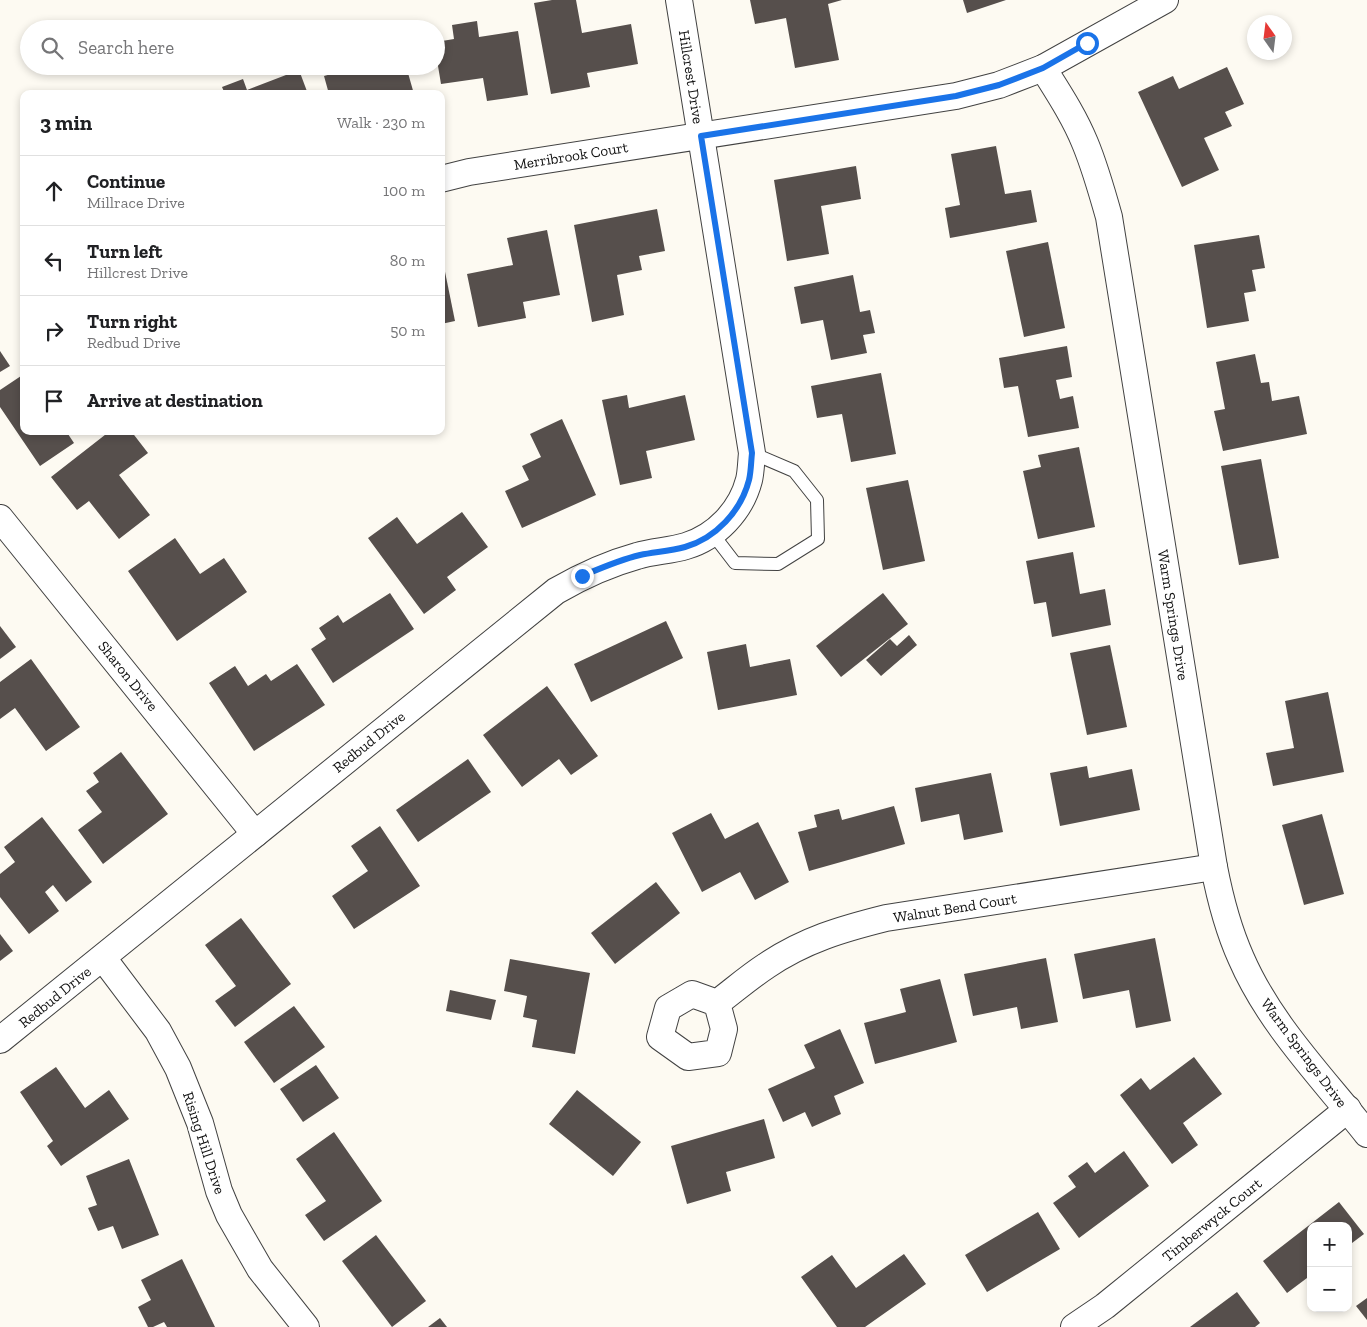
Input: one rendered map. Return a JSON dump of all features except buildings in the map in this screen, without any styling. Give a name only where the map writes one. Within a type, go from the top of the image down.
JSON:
[{"type":"street","name":"Hillcrest Drive","points":[[679,0],[752,453],[749,479]]},
{"type":"street","name":"Merribrook Court","points":[[445,178],[469,172],[956,96],[999,85],[1043,68],[1152,3]]},
{"type":"street","name":"Warm Springs Drive","points":[[1043,68],[1067,107],[1085,142],[1099,179],[1110,217],[1214,867],[1229,927],[1241,959],[1270,1011],[1297,1048],[1367,1134]]},
{"type":"street","name":"Redbud Drive","points":[[0,1040],[556,591],[582,576],[610,564],[640,555],[685,547],[698,542],[725,523],[743,496],[749,479]]},
{"type":"street","name":"Sharon Drive","points":[[0,518],[255,834]]},
{"type":"street","name":"Walnut Bend Court","points":[[717,1003],[766,966],[802,945],[842,929],[886,918],[1214,867]]},
{"type":"street","name":"Rising Hill Drive","points":[[103,958],[158,1031],[178,1068],[200,1123],[219,1191],[229,1215],[260,1269],[306,1327]]},
{"type":"street","name":"Timberwyck Court","points":[[1074,1327],[1105,1306],[1348,1109]]},
{"type":"lane","points":[[712,533],[735,563],[778,564],[818,539],[817,500],[794,471],[752,453]]},
{"type":"route","points":[[582,576],[610,564],[640,555],[685,547],[698,542],[725,523],[743,496],[749,479],[752,453],[701,136],[956,96],[999,85],[1043,68],[1087,43]]}]
